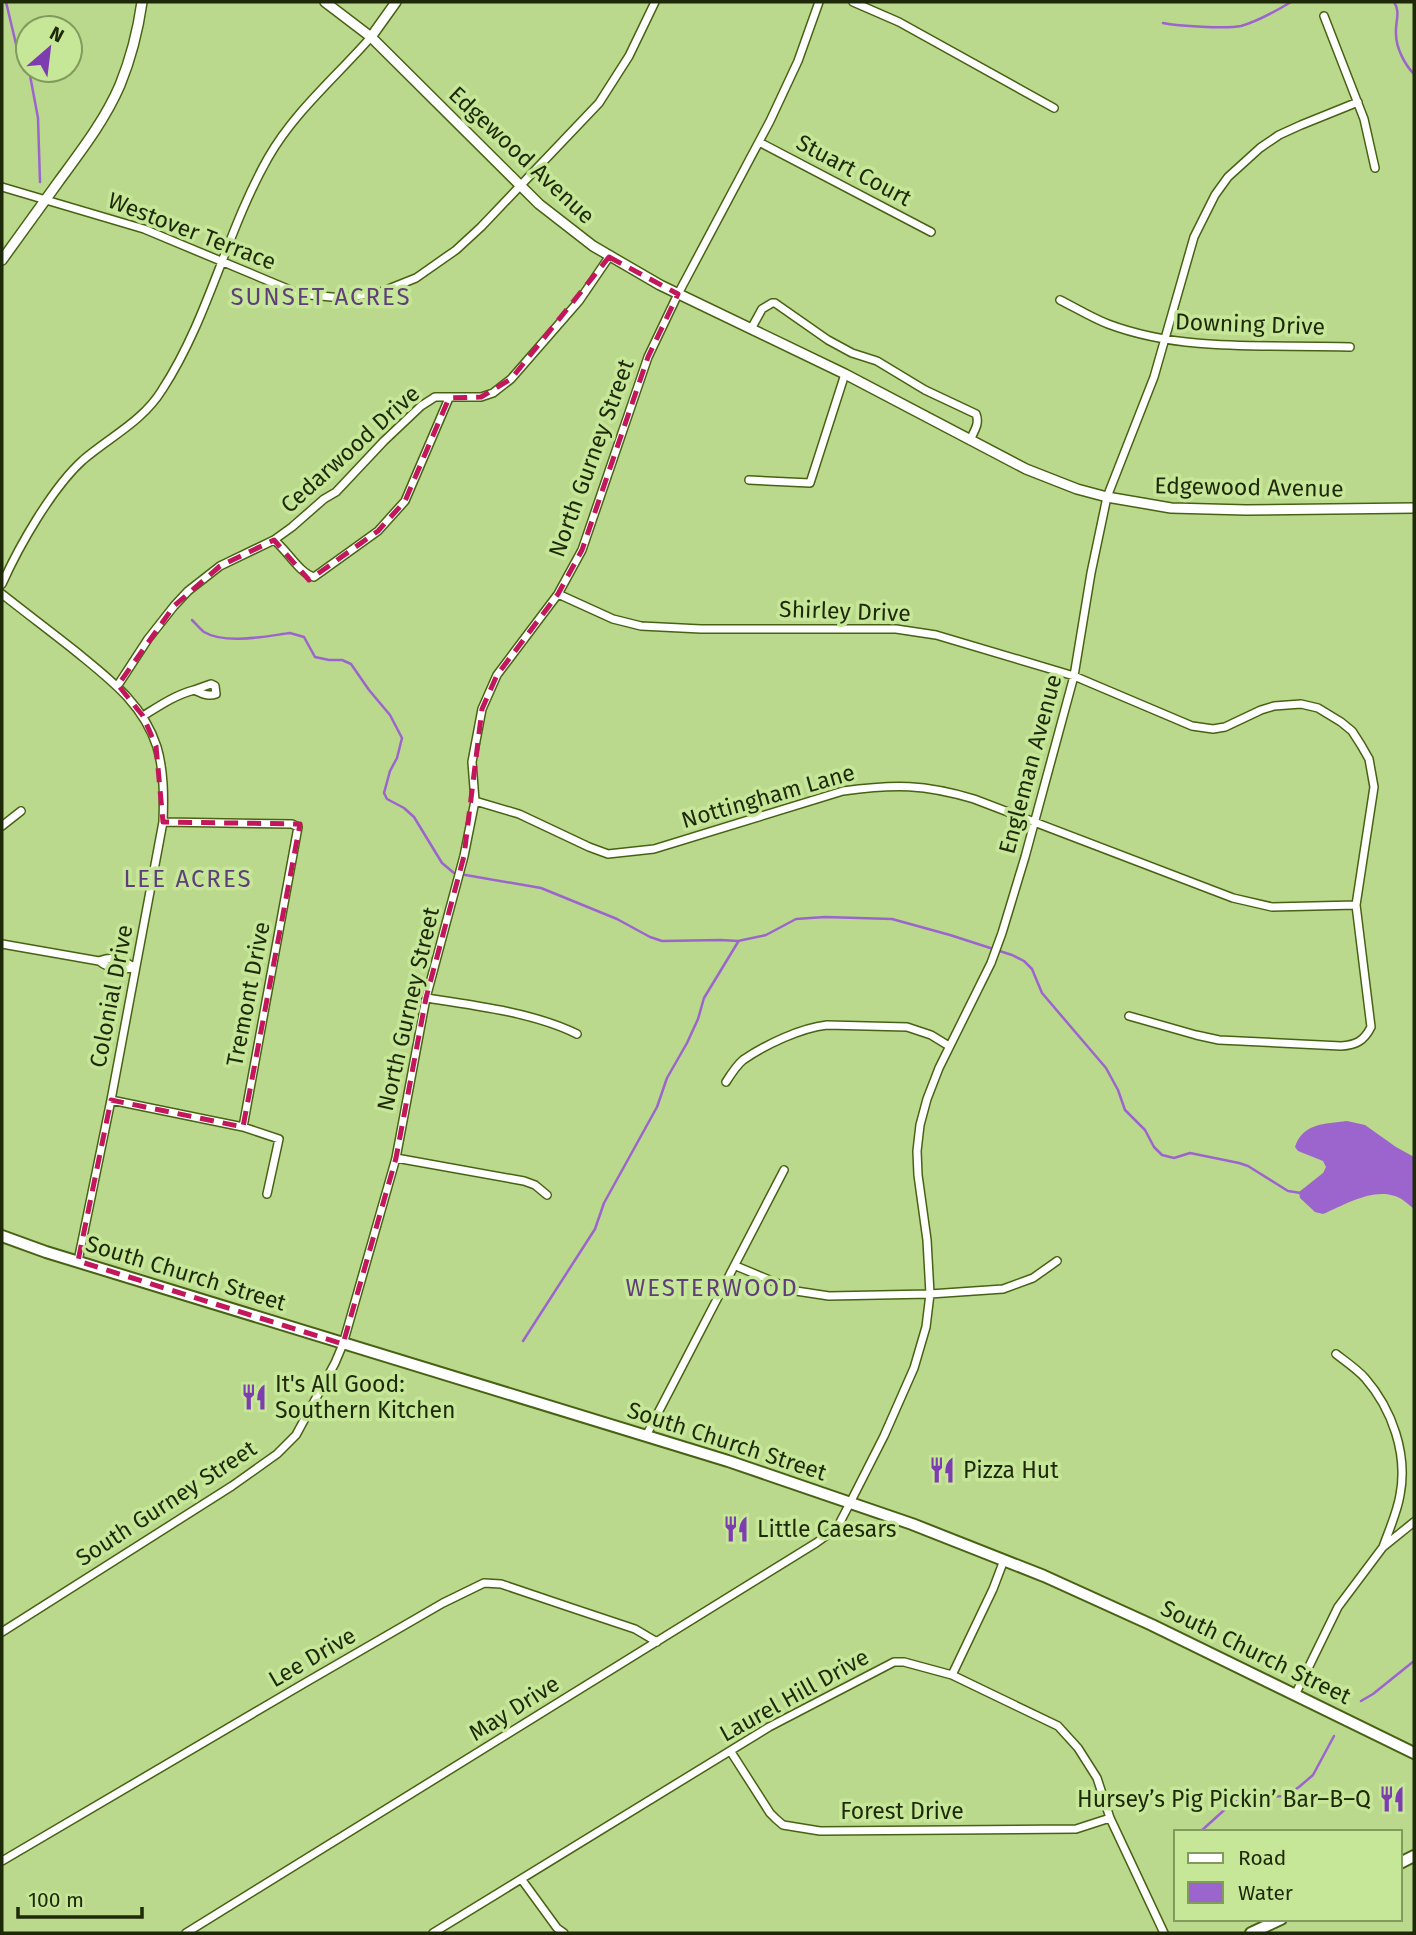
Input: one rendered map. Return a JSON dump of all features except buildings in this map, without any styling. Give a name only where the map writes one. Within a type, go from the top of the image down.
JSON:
[{"type":"main road","name":"South Church Street","points":[[2,1236],[343,1344],[729,1461],[912,1524],[1044,1576],[1152,1625],[1414,1753]]},
{"type":"main road","points":[[1251,1933],[1277,1921]]},
{"type":"street","points":[[2,260],[95,131],[120,87],[138,30],[142,2]]},
{"type":"street","name":"Edgewood Avenue","points":[[325,2],[371,37],[554,216],[609,257],[678,294],[845,374],[1014,463],[1056,481],[1107,497],[1144,504],[1195,509],[1414,508]]},
{"type":"street","points":[[2,584],[15,557],[60,487],[83,461],[133,424],[158,397],[189,341],[258,178],[274,149],[306,106],[371,37],[396,2]]},
{"type":"street","name":"Westover Terrace","points":[[2,187],[126,223],[300,294],[342,298],[381,292],[416,278],[456,250],[481,228],[599,103],[629,56],[655,2]]},
{"type":"street","name":"North Gurney Street","points":[[343,1344],[396,1158],[426,998],[464,856],[475,801],[472,762],[486,701],[497,675],[558,594],[582,550],[648,357],[678,294],[759,142],[798,61],[819,2]]},
{"type":"street","points":[[853,2],[899,22],[1054,108]]},
{"type":"street","points":[[1324,16],[1358,102],[1375,169]]},
{"type":"street","name":"Engleman Avenue","points":[[850,1503],[914,1368],[926,1327],[930,1294],[917,1151],[927,1099],[949,1045],[991,963],[1002,933],[1074,676],[1107,497],[1140,417],[1166,340],[1194,237],[1215,195],[1228,177],[1260,148],[1279,135],[1358,102]]},
{"type":"street","name":"Stuart Court","points":[[759,142],[931,232]]},
{"type":"street","name":"Cedarwood Drive","points":[[118,685],[148,639],[188,591],[220,566],[274,540],[292,527],[336,492],[421,406],[435,397],[481,397],[494,393],[511,380],[579,301],[609,257]]},
{"type":"street","name":"Downing Drive","points":[[1060,300],[1108,324],[1166,340],[1223,345],[1350,347]]},
{"type":"street","points":[[751,329],[762,309],[775,303],[828,340],[852,353],[877,361],[925,390],[976,414],[978,425],[970,440]]},
{"type":"street","points":[[749,480],[810,484],[845,374]]},
{"type":"street","points":[[274,540],[303,571],[314,577],[378,531],[405,501],[449,398]]},
{"type":"street","name":"Colonial Drive","points":[[2,594],[118,685],[143,716],[162,768],[163,822],[78,1261]]},
{"type":"street","name":"Shirley Drive","points":[[558,594],[613,620],[641,626],[917,631],[1074,676],[1192,726],[1213,729],[1225,727],[1261,710],[1301,704],[1318,708],[1341,722],[1352,732],[1369,759],[1374,787],[1356,905],[1371,1027],[1362,1041],[1341,1046],[1219,1040],[1129,1016]]},
{"type":"street","points":[[143,716],[184,692],[194,690]]},
{"type":"street","name":"Nottingham Lane","points":[[475,801],[519,814],[608,854],[654,849],[843,791],[908,785],[937,789],[974,799],[1233,898],[1272,906],[1356,905]]},
{"type":"street","points":[[2,826],[21,811]]},
{"type":"street","name":"Tremont Drive","points":[[163,822],[292,824],[299,827],[243,1126]]},
{"type":"street","points":[[2,944],[99,961],[106,967],[135,968]]},
{"type":"street","points":[[426,998],[557,1024],[577,1034]]},
{"type":"street","points":[[726,1082],[743,1060],[796,1032],[815,1027],[907,1027],[931,1035],[949,1045]]},
{"type":"street","points":[[111,1100],[243,1126],[279,1139],[267,1194]]},
{"type":"street","points":[[396,1158],[524,1181],[547,1195]]},
{"type":"street","points":[[646,1437],[784,1170]]},
{"type":"street","points":[[736,1266],[796,1291],[829,1296],[1003,1289],[1033,1278],[1057,1261]]},
{"type":"street","name":"South Gurney Street","points":[[2,1632],[232,1486],[277,1454],[296,1434],[343,1344]]},
{"type":"street","points":[[1336,1354],[1364,1377],[1383,1404],[1400,1446],[1401,1495],[1383,1547]]},
{"type":"street","name":"May Drive","points":[[186,1933],[816,1543],[836,1528],[850,1503]]},
{"type":"street","points":[[1295,1695],[1338,1607],[1383,1547],[1414,1522]]},
{"type":"street","points":[[952,1675],[1004,1560]]},
{"type":"street","name":"Lee Drive","points":[[2,1861],[443,1603],[484,1583],[501,1584],[635,1629],[657,1642]]},
{"type":"street","name":"Laurel Hill Drive","points":[[433,1933],[769,1727],[894,1662],[904,1662],[952,1675],[1058,1726],[1067,1734],[1097,1778],[1110,1818],[1164,1933]]},
{"type":"street","name":"Forest Drive","points":[[731,1752],[770,1813],[783,1825],[792,1827],[820,1831],[1076,1829],[1110,1818]]},
{"type":"street","points":[[522,1880],[557,1928],[564,1933]]},
{"type":"highlighted area","points":[[609,257],[678,294],[648,357],[582,550],[558,594],[497,675],[482,709],[464,856],[426,998],[396,1158],[343,1344],[78,1261],[111,1100],[243,1127],[300,824],[163,822],[156,746],[143,716],[118,685],[174,606],[220,566],[274,540],[309,580],[378,531],[405,501],[449,398],[481,397],[511,379]]},
{"type":"water","points":[[1347,1121],[1365,1125],[1414,1157],[1414,1209],[1398,1197],[1377,1194],[1323,1214],[1315,1212],[1300,1198],[1299,1192],[1323,1173],[1326,1167],[1323,1161],[1298,1151],[1295,1147],[1299,1139],[1303,1133],[1315,1126]]},
{"type":"waterway","points":[[6,2],[14,36]]},
{"type":"waterway","points":[[1163,23],[1202,27],[1241,26],[1261,19],[1291,2]]},
{"type":"waterway","points":[[1394,2],[1397,13],[1396,39],[1404,61],[1414,74]]},
{"type":"waterway","points":[[32,84],[38,118],[40,182]]},
{"type":"waterway","points":[[192,620],[204,632],[223,638],[290,633],[304,637],[315,657],[342,660],[351,664],[390,715],[402,738],[384,793],[387,799],[414,817],[442,863],[454,873],[541,888],[662,941],[738,941],[766,935],[796,919],[892,919],[1012,955],[1032,969],[1042,993],[1106,1068],[1125,1110],[1145,1130],[1154,1147],[1162,1155],[1174,1158],[1190,1153],[1239,1163],[1288,1191],[1301,1193]]},
{"type":"waterway","points":[[523,1341],[595,1229],[604,1203],[657,1107],[667,1078],[698,1019],[704,998],[738,942]]},
{"type":"waterway","points":[[1361,1701],[1414,1661]]},
{"type":"waterway","points":[[1202,1830],[1232,1803],[1245,1798],[1285,1796],[1299,1787],[1313,1775],[1334,1736]]},
{"type":"place","name":"It's All Good: Southern Kitchen","points":[[254,1397]]},
{"type":"place","name":"Pizza Hut","points":[[942,1470]]},
{"type":"place","name":"Little Caesars","points":[[736,1529]]},
{"type":"place","name":"Hursey’s Pig Pickin’ Bar–B–Q","points":[[1392,1799]]},
{"type":"district","name":"SUNSET ACRES","points":[[321,297]]},
{"type":"district","name":"LEE ACRES","points":[[188,879]]},
{"type":"district","name":"WESTERWOOD","points":[[712,1288]]}]
